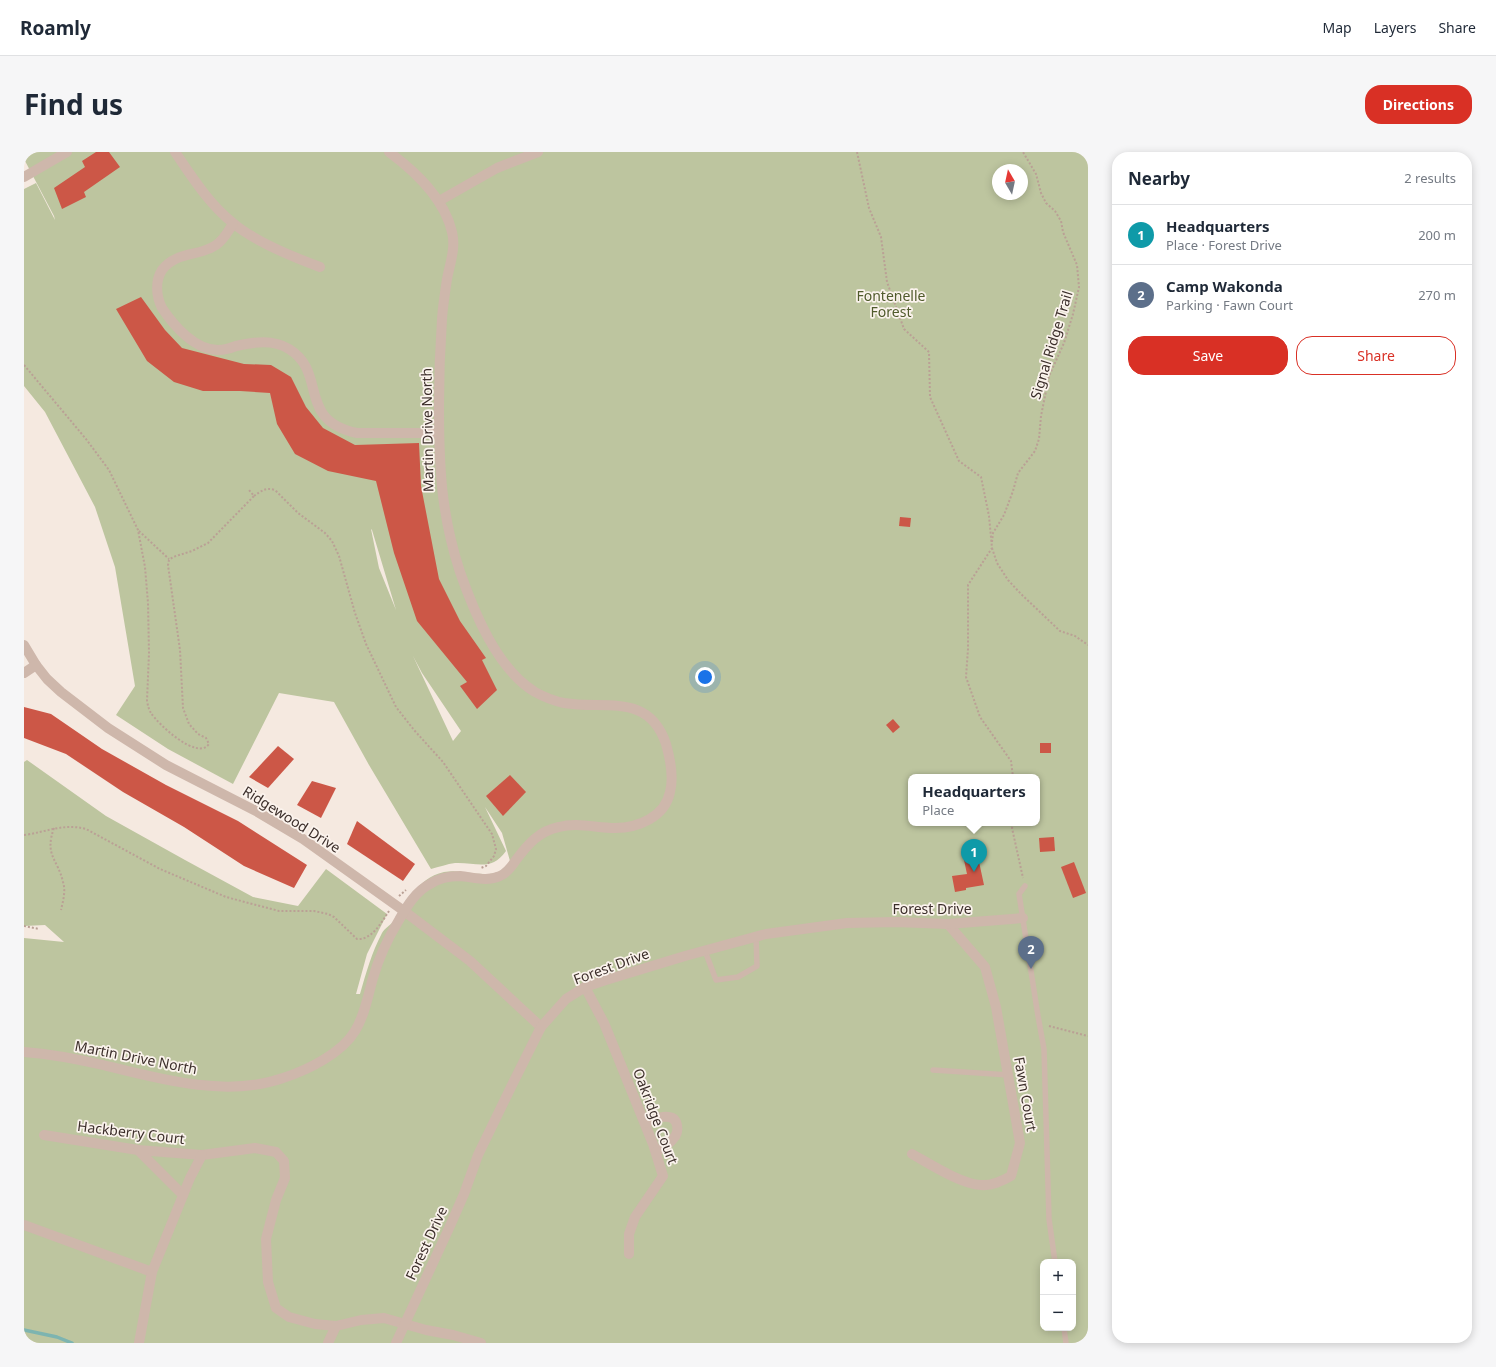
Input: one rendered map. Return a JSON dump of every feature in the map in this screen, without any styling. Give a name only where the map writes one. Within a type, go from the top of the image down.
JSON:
[{"type":"street","points":[[24,176],[67,152]]},
{"type":"street","points":[[175,152],[206,196],[233,224],[269,245],[300,260],[320,267]]},
{"type":"street","name":"Martin Drive North","points":[[24,1052],[70,1059],[182,1083],[239,1086],[256,1085],[285,1078],[327,1057],[341,1048],[357,1029],[380,956],[390,934],[414,897],[423,888],[434,881],[445,877],[458,876],[484,879],[504,875],[534,838],[556,827],[579,825],[616,828],[626,827],[644,822],[660,812],[665,805],[671,789],[670,765],[662,734],[650,718],[634,708],[623,706],[566,704],[550,700],[534,691],[510,670],[496,651],[467,591],[452,545],[442,500],[440,473],[439,374],[443,314],[454,242],[452,230],[439,201],[408,167],[389,152]]},
{"type":"street","points":[[439,201],[497,168],[538,152]]},
{"type":"street","points":[[233,224],[224,238],[216,245],[174,259],[162,271],[158,279],[157,288],[160,304],[177,327],[186,336],[207,348],[218,350],[264,342],[277,344],[289,349],[296,354],[305,365],[317,404],[323,415],[336,426],[357,433],[439,433]]},
{"type":"street","name":"Ridgewood Drive","points":[[24,646],[47,679],[61,692],[108,728],[166,765],[256,811],[302,839],[404,911],[470,961],[541,1027]]},
{"type":"street","points":[[24,673],[36,665]]},
{"type":"street","name":"Forest Drive","points":[[396,1343],[464,1194],[478,1155],[541,1027],[566,999],[585,988],[686,956],[705,952],[756,936],[847,923],[896,922],[948,924],[1023,918]]},
{"type":"street","name":"Fawn Court","points":[[912,1154],[964,1181],[982,1186],[998,1183],[1011,1176],[1020,1143],[996,1007],[985,967],[948,924]]},
{"type":"street","name":"Oakridge Court","points":[[585,988],[604,1023],[645,1123],[663,1176],[635,1217],[629,1234],[628,1254]]},
{"type":"street","points":[[645,1123],[665,1117],[671,1117],[677,1123],[678,1130],[673,1140],[656,1152]]},
{"type":"street","name":"Hackberry Court","points":[[44,1134],[138,1150],[202,1155],[255,1148],[276,1152],[284,1161],[285,1178],[276,1200],[266,1240],[268,1282],[276,1308],[289,1317],[315,1324],[336,1326],[361,1320],[384,1318],[426,1330],[453,1335],[482,1343]]},
{"type":"street","points":[[138,1150],[183,1195]]},
{"type":"street","points":[[139,1343],[152,1272],[183,1195],[202,1155]]},
{"type":"street","points":[[24,1225],[152,1272]]},
{"type":"street","points":[[328,1343],[336,1326]]},
{"type":"lane","points":[[1025,886],[1020,894],[1044,1049],[1049,1219],[1055,1259]]},
{"type":"lane","points":[[705,952],[716,980],[738,977],[757,966],[756,936]]},
{"type":"lane","points":[[933,1070],[1009,1075]]},
{"type":"lane","points":[[1064,1331],[1066,1343]]},
{"type":"path","points":[[857,152],[869,208],[882,237],[888,282],[904,329],[929,352],[930,397],[959,461],[981,477],[989,516],[992,548],[968,585],[966,677],[980,717],[1011,761],[1013,774]]},
{"type":"path","name":"Signal Ridge Trail","points":[[1023,152],[1036,174],[1046,203],[1055,211],[1061,221],[1063,232],[1077,265],[1079,287],[1074,314],[1064,343],[1049,376],[1041,416],[1039,438],[1035,451],[1018,473],[1006,509],[993,533],[992,548],[996,563],[1008,580],[1021,594],[1060,631],[1069,633],[1088,645]]},
{"type":"path","points":[[24,365],[86,439],[109,470],[138,530],[145,568],[148,603],[149,653],[147,702],[156,719],[184,743],[191,747],[203,748],[209,744],[208,741],[198,734],[189,724],[183,708],[180,650],[168,571],[169,560]]},
{"type":"path","points":[[169,560],[173,557],[200,548],[208,543],[254,496],[262,490],[270,488],[275,490],[298,512],[325,533],[332,541],[339,556],[355,613],[366,644],[393,702],[404,718],[443,762],[492,834],[496,849],[494,856],[486,866]]},
{"type":"path","points":[[249,490],[254,496]]},
{"type":"path","points":[[138,530],[169,560]]},
{"type":"path","points":[[1012,826],[1025,886]]},
{"type":"path","points":[[24,835],[54,828],[76,827],[86,829],[160,869],[233,899],[279,911],[314,911],[328,914],[357,939],[361,940],[369,937],[394,904]]},
{"type":"path","points":[[54,828],[50,848],[64,884],[61,910]]},
{"type":"path","points":[[24,926],[39,929]]},
{"type":"path","points":[[1038,1016],[1051,1028],[1064,1029],[1088,1036]]},
{"type":"green space","name":"Fontenelle Forest","points":[[24,152],[1088,152],[1088,1343],[24,1343],[24,938],[64,942],[45,925],[24,926],[24,762],[27,760],[106,816],[253,897],[298,906],[326,869],[387,914],[367,954],[356,994],[360,994],[372,955],[382,933],[393,922],[414,892],[426,880],[434,875],[451,871],[481,874],[495,873],[503,869],[510,861],[502,833],[485,807],[506,851],[500,858],[489,864],[455,863],[431,869],[369,765],[334,702],[279,693],[233,784],[168,749],[116,715],[135,686],[115,567],[95,507],[45,412],[24,386],[24,189],[36,183],[55,220],[24,159]],"holes":[[[371,529],[396,610],[379,568]],[[413,656],[422,673],[461,731],[453,741]]]},
{"type":"building","points":[[96,152],[109,152],[120,167],[84,192],[86,197],[62,209],[54,188],[85,167],[82,161]]},
{"type":"building","points":[[141,297],[165,330],[182,348],[244,364],[271,365],[291,377],[306,407],[323,428],[355,445],[419,443],[421,486],[439,579],[460,621],[486,658],[482,660],[497,690],[477,709],[460,686],[467,682],[417,621],[394,553],[376,481],[328,471],[295,454],[277,424],[270,393],[203,391],[174,382],[147,361],[116,309]]},
{"type":"building","points":[[900,517],[911,518],[910,527],[899,526]]},
{"type":"building","points":[[24,707],[51,714],[102,749],[166,785],[238,821],[307,865],[294,888],[244,866],[184,827],[123,792],[66,754],[24,738]]},
{"type":"building","points":[[893,719],[900,727],[893,733],[886,725]]},
{"type":"building","points":[[1040,743],[1051,743],[1051,753],[1040,753]]},
{"type":"building","points":[[278,746],[294,759],[268,788],[249,777]]},
{"type":"building","points":[[510,775],[526,792],[503,816],[486,796]]},
{"type":"building","points":[[312,781],[336,788],[321,818],[297,805]]},
{"type":"building","points":[[357,821],[415,864],[403,881],[347,844]]},
{"type":"building","points":[[1054,837],[1055,851],[1040,852],[1039,838]]},
{"type":"building","points":[[978,857],[984,885],[966,888],[966,890],[955,892],[952,876],[967,874],[964,860]]},
{"type":"building","points":[[1074,862],[1086,893],[1073,898],[1061,867]]},
{"type":"waterway","points":[[24,1330],[57,1337],[72,1343]]},
{"type":"place","name":"Headquarters","points":[[974,872]]},
{"type":"place","name":"Camp Wakonda","points":[[1031,969]]}]
